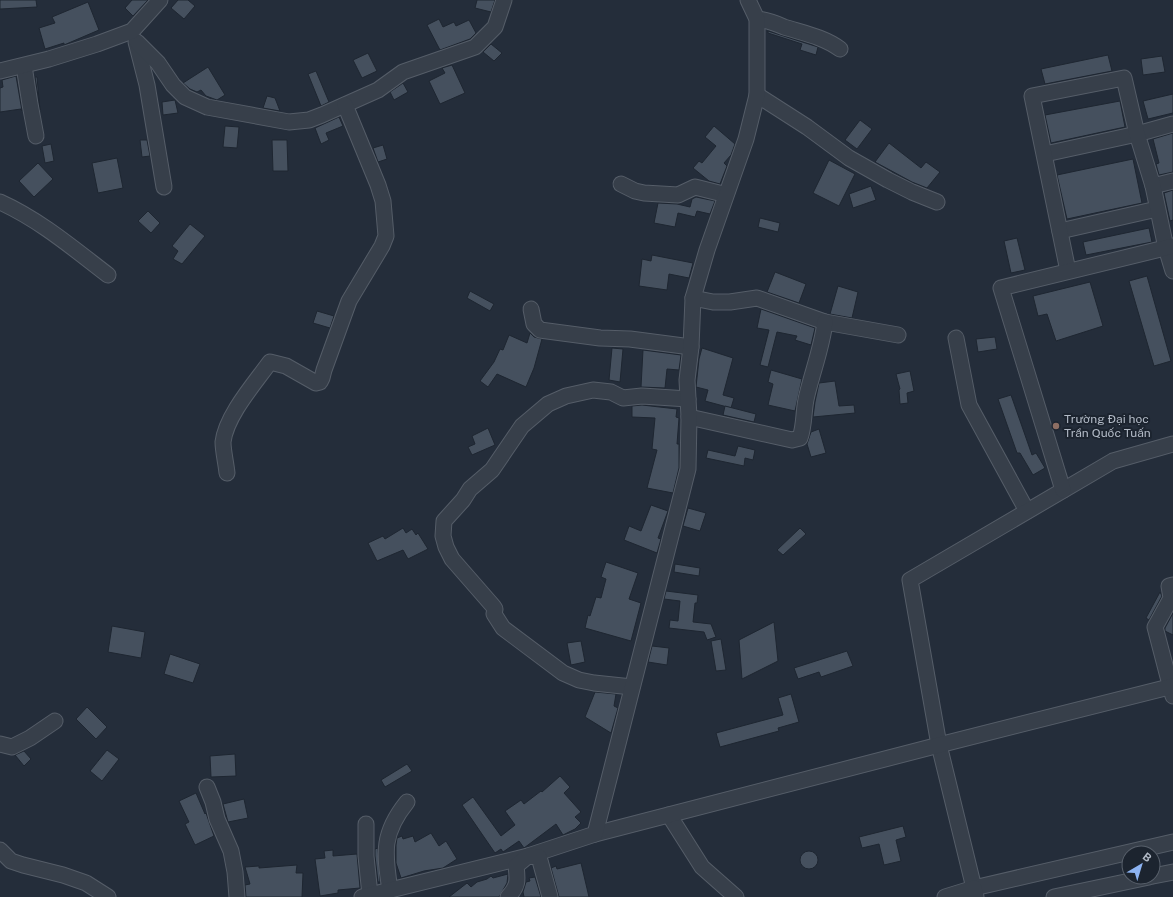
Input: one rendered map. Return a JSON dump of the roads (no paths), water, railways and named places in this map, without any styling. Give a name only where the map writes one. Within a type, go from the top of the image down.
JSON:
[{"type":"street","points":[[0,71],[24,66],[98,44],[134,37],[160,0]]},
{"type":"street","points":[[134,37],[158,63],[173,85],[185,97],[207,107],[289,122],[309,120],[378,90],[403,72],[475,47],[495,27],[504,0]]},
{"type":"street","points":[[596,834],[688,469],[689,416],[687,380],[691,347],[693,298],[725,196],[746,140],[758,95],[757,19],[748,0]]},
{"type":"street","points":[[757,19],[766,20],[800,31],[840,49]]},
{"type":"street","points":[[134,37],[147,85],[164,187]]},
{"type":"street","points":[[24,66],[36,136]]},
{"type":"street","points":[[1068,271],[1032,96],[1124,78],[1137,134],[1153,186],[1157,209],[1170,247],[1173,271]]},
{"type":"street","points":[[758,95],[807,127],[849,158],[906,189],[937,202]]},
{"type":"street","points":[[227,472],[223,443],[226,427],[236,409],[270,362],[286,366],[316,383],[320,382],[348,301],[382,246],[386,236],[383,201],[378,185],[345,105]]},
{"type":"street","points":[[1045,154],[1137,134],[1173,124]]},
{"type":"street","points":[[1153,186],[1173,181]]},
{"type":"street","points":[[621,184],[635,191],[644,193],[678,195],[695,187],[720,193],[725,196]]},
{"type":"street","points":[[0,202],[19,211],[47,229],[108,275]]},
{"type":"street","points":[[1060,231],[1157,209]]},
{"type":"street","points":[[1063,490],[1001,288],[1170,247]]},
{"type":"street","points":[[693,298],[713,302],[730,302],[757,298],[825,322],[898,335]]},
{"type":"street","points":[[531,309],[534,324],[540,330],[600,338],[630,339],[691,347]]},
{"type":"street","points":[[689,416],[792,440],[797,440],[800,438],[804,427],[803,419],[806,396],[822,341],[825,322]]},
{"type":"street","points":[[956,338],[969,405],[1027,512]]},
{"type":"street","points":[[632,687],[579,680],[563,673],[503,628],[494,614],[493,606],[452,559],[446,547],[444,521],[463,500],[470,489],[492,470],[522,426],[548,404],[566,396],[593,390],[611,392],[623,398],[642,396],[688,399]]},
{"type":"street","points":[[975,893],[939,744],[910,580],[1113,461],[1173,444]]},
{"type":"street","points":[[366,824],[366,896],[528,856],[596,834],[939,744],[1172,690],[1155,627],[1171,598],[1168,586],[1173,585]]},
{"type":"street","points":[[0,744],[12,747],[30,738],[55,721]]},
{"type":"street","points":[[207,787],[213,802],[217,819],[231,851],[235,872],[237,897]]},
{"type":"street","points":[[390,890],[386,849],[387,838],[397,816],[407,802]]},
{"type":"street","points":[[669,815],[702,867],[736,897]]},
{"type":"street","points":[[945,897],[975,893],[1173,842]]},
{"type":"street","points":[[0,850],[11,861],[63,875],[86,883],[108,897]]},
{"type":"street","points":[[508,897],[515,890],[518,880],[516,866],[528,856],[539,857],[550,897]]},
{"type":"street","points":[[1161,874],[1173,872]]},
{"type":"street","points":[[1054,897],[1121,883]]},
{"type":"place","name":"Trường Đại học Trần Quốc Tuấn","points":[[1056,426]]}]
